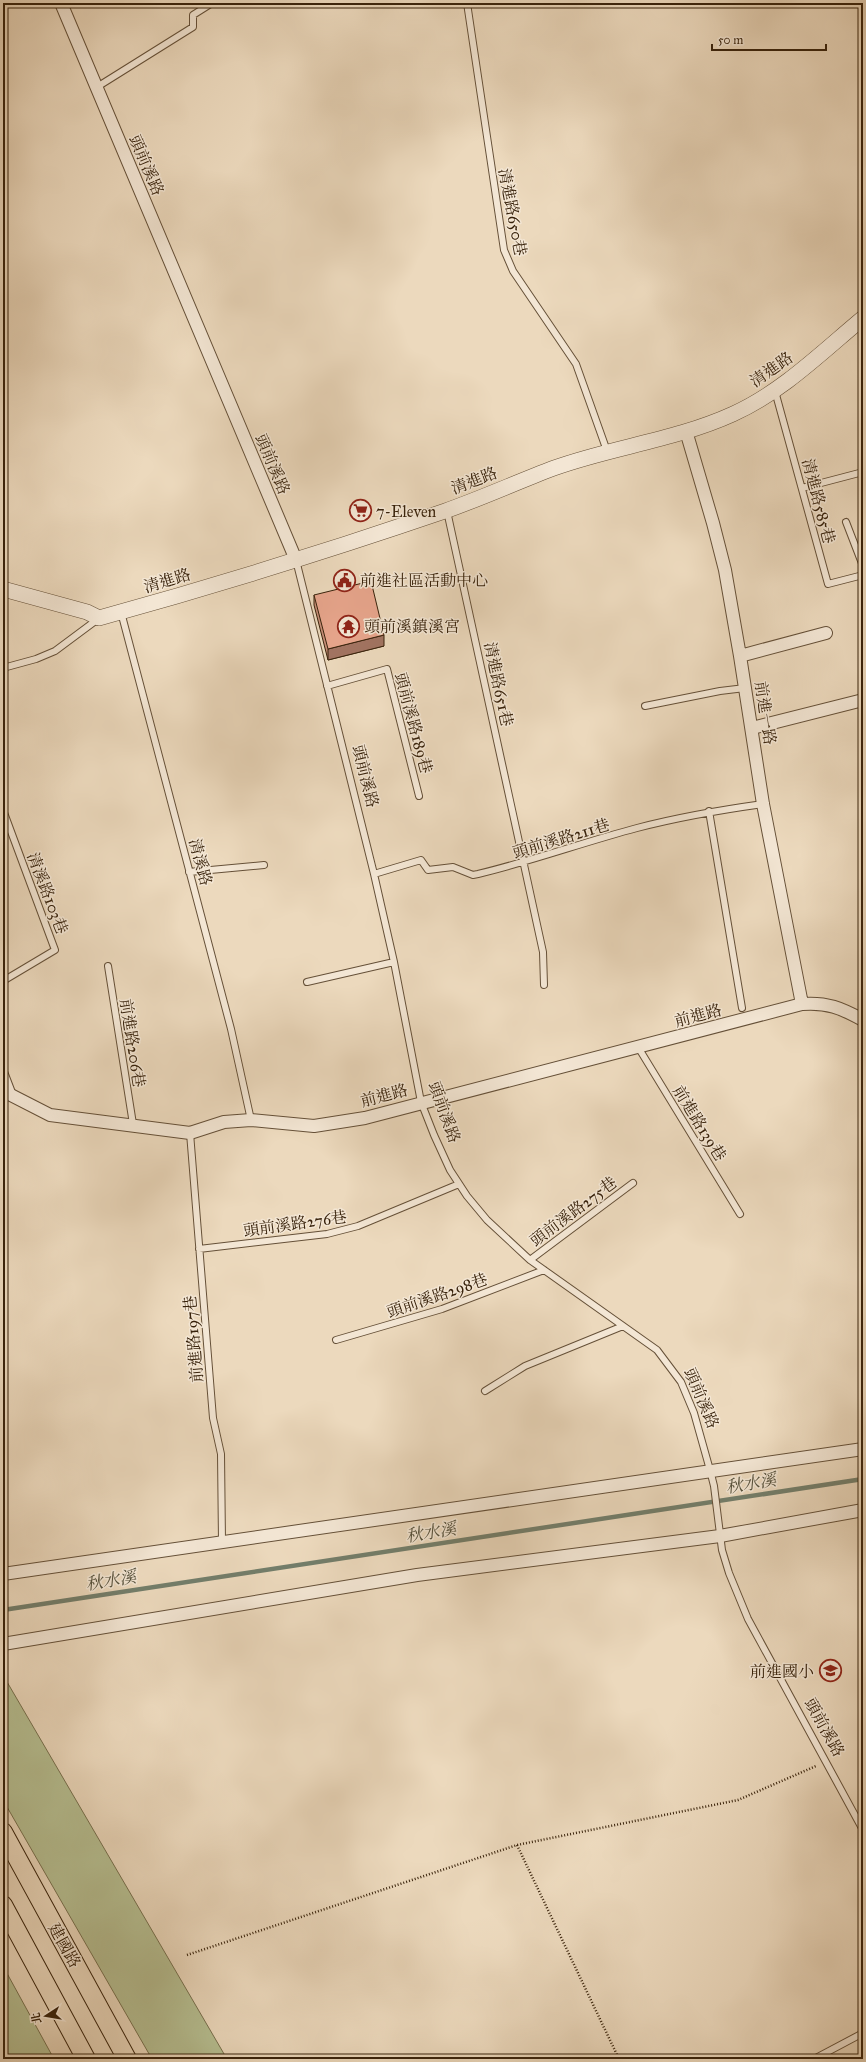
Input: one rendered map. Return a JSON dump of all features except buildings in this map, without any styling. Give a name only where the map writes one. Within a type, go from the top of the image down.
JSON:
[{"type":"main road","name":"建國路","points":[[3,1832],[127,2059]]},
{"type":"main road","points":[[3,1905],[86,2059]]},
{"type":"street","name":"頭前溪路","points":[[61,3],[296,560]]},
{"type":"street","name":"清進路","points":[[99,618],[296,560],[447,510],[554,468],[607,451],[686,431],[733,414],[775,390],[863,318]]},
{"type":"street","name":"前進一路","points":[[686,431],[718,543],[740,656],[763,804],[802,1004]]},
{"type":"street","points":[[3,589],[87,612],[99,618]]},
{"type":"street","points":[[740,656],[826,633]]},
{"type":"street","points":[[752,728],[863,700]]},
{"type":"street","name":"前進路","points":[[8,1093],[50,1115],[133,1124],[190,1133],[224,1122],[251,1120],[314,1126],[366,1118],[420,1102],[802,1004],[820,1003],[844,1009],[863,1020]]},
{"type":"street","points":[[3,1574],[710,1470],[863,1449]]},
{"type":"street","points":[[3,1644],[418,1575],[720,1533],[863,1510]]},
{"type":"lane","points":[[97,87],[193,28],[193,15],[212,3]]},
{"type":"lane","name":"清進路650巷","points":[[467,3],[504,250],[513,271],[576,364],[607,451]]},
{"type":"lane","name":"清進路585巷","points":[[775,390],[828,584],[863,575]]},
{"type":"lane","points":[[802,488],[863,472]]},
{"type":"lane","name":"清進路651巷","points":[[447,510],[543,952],[544,985]]},
{"type":"lane","points":[[846,522],[863,566]]},
{"type":"lane","name":"頭前溪路","points":[[296,560],[374,874],[394,962],[420,1102],[450,1170],[459,1184],[488,1220],[530,1260],[657,1350],[681,1382],[694,1414],[710,1470],[714,1486],[722,1550],[729,1573],[748,1619],[863,1830]]},
{"type":"lane","name":"清溪路","points":[[121,612],[231,1029],[251,1120]]},
{"type":"lane","points":[[3,668],[36,659],[55,651],[99,618]]},
{"type":"lane","name":"頭前溪路189巷","points":[[327,686],[387,669],[419,796]]},
{"type":"lane","points":[[645,706],[745,688]]},
{"type":"lane","name":"頭前溪路211巷","points":[[374,874],[421,860],[428,870],[453,867],[473,874],[524,863],[636,828],[709,811],[763,804]]},
{"type":"lane","name":"清溪路103巷","points":[[3,810],[56,950],[3,981]]},
{"type":"lane","points":[[709,811],[742,1008]]},
{"type":"lane","points":[[190,872],[264,865]]},
{"type":"lane","points":[[307,982],[394,962]]},
{"type":"lane","name":"前進路206巷","points":[[108,966],[133,1124]]},
{"type":"lane","name":"前進路139巷","points":[[638,1047],[740,1214]]},
{"type":"lane","points":[[3,1069],[8,1093]]},
{"type":"lane","name":"前進路197巷","points":[[190,1133],[198,1249],[213,1418],[221,1454],[222,1542]]},
{"type":"lane","name":"頭前溪路275巷","points":[[530,1260],[633,1183]]},
{"type":"lane","name":"頭前溪路276巷","points":[[198,1249],[327,1234],[358,1226],[459,1184]]},
{"type":"lane","name":"頭前溪路298巷","points":[[336,1340],[442,1309],[544,1270]]},
{"type":"lane","points":[[485,1391],[525,1366],[623,1326]]},
{"type":"lane","points":[[814,2059],[863,2033]]},
{"type":"path","points":[[187,1955],[517,1845],[738,1800],[826,1762]]},
{"type":"path","points":[[517,1845],[619,2059]]},
{"type":"green space","points":[[3,1675],[227,2059],[152,2059],[3,1800]]},
{"type":"green space","points":[[3,1966],[54,2059],[3,2059]]},
{"type":"waterway","name":"秋水溪","points":[[3,1610],[863,1479]]},
{"type":"place","name":"7-Eleven","points":[[360,511]]},
{"type":"place","name":"前進社區活動中心","points":[[344,580]]},
{"type":"place","name":"頭前溪鎮溪宮","points":[[349,626]]},
{"type":"place","name":"前進國小","points":[[830,1671]]}]
